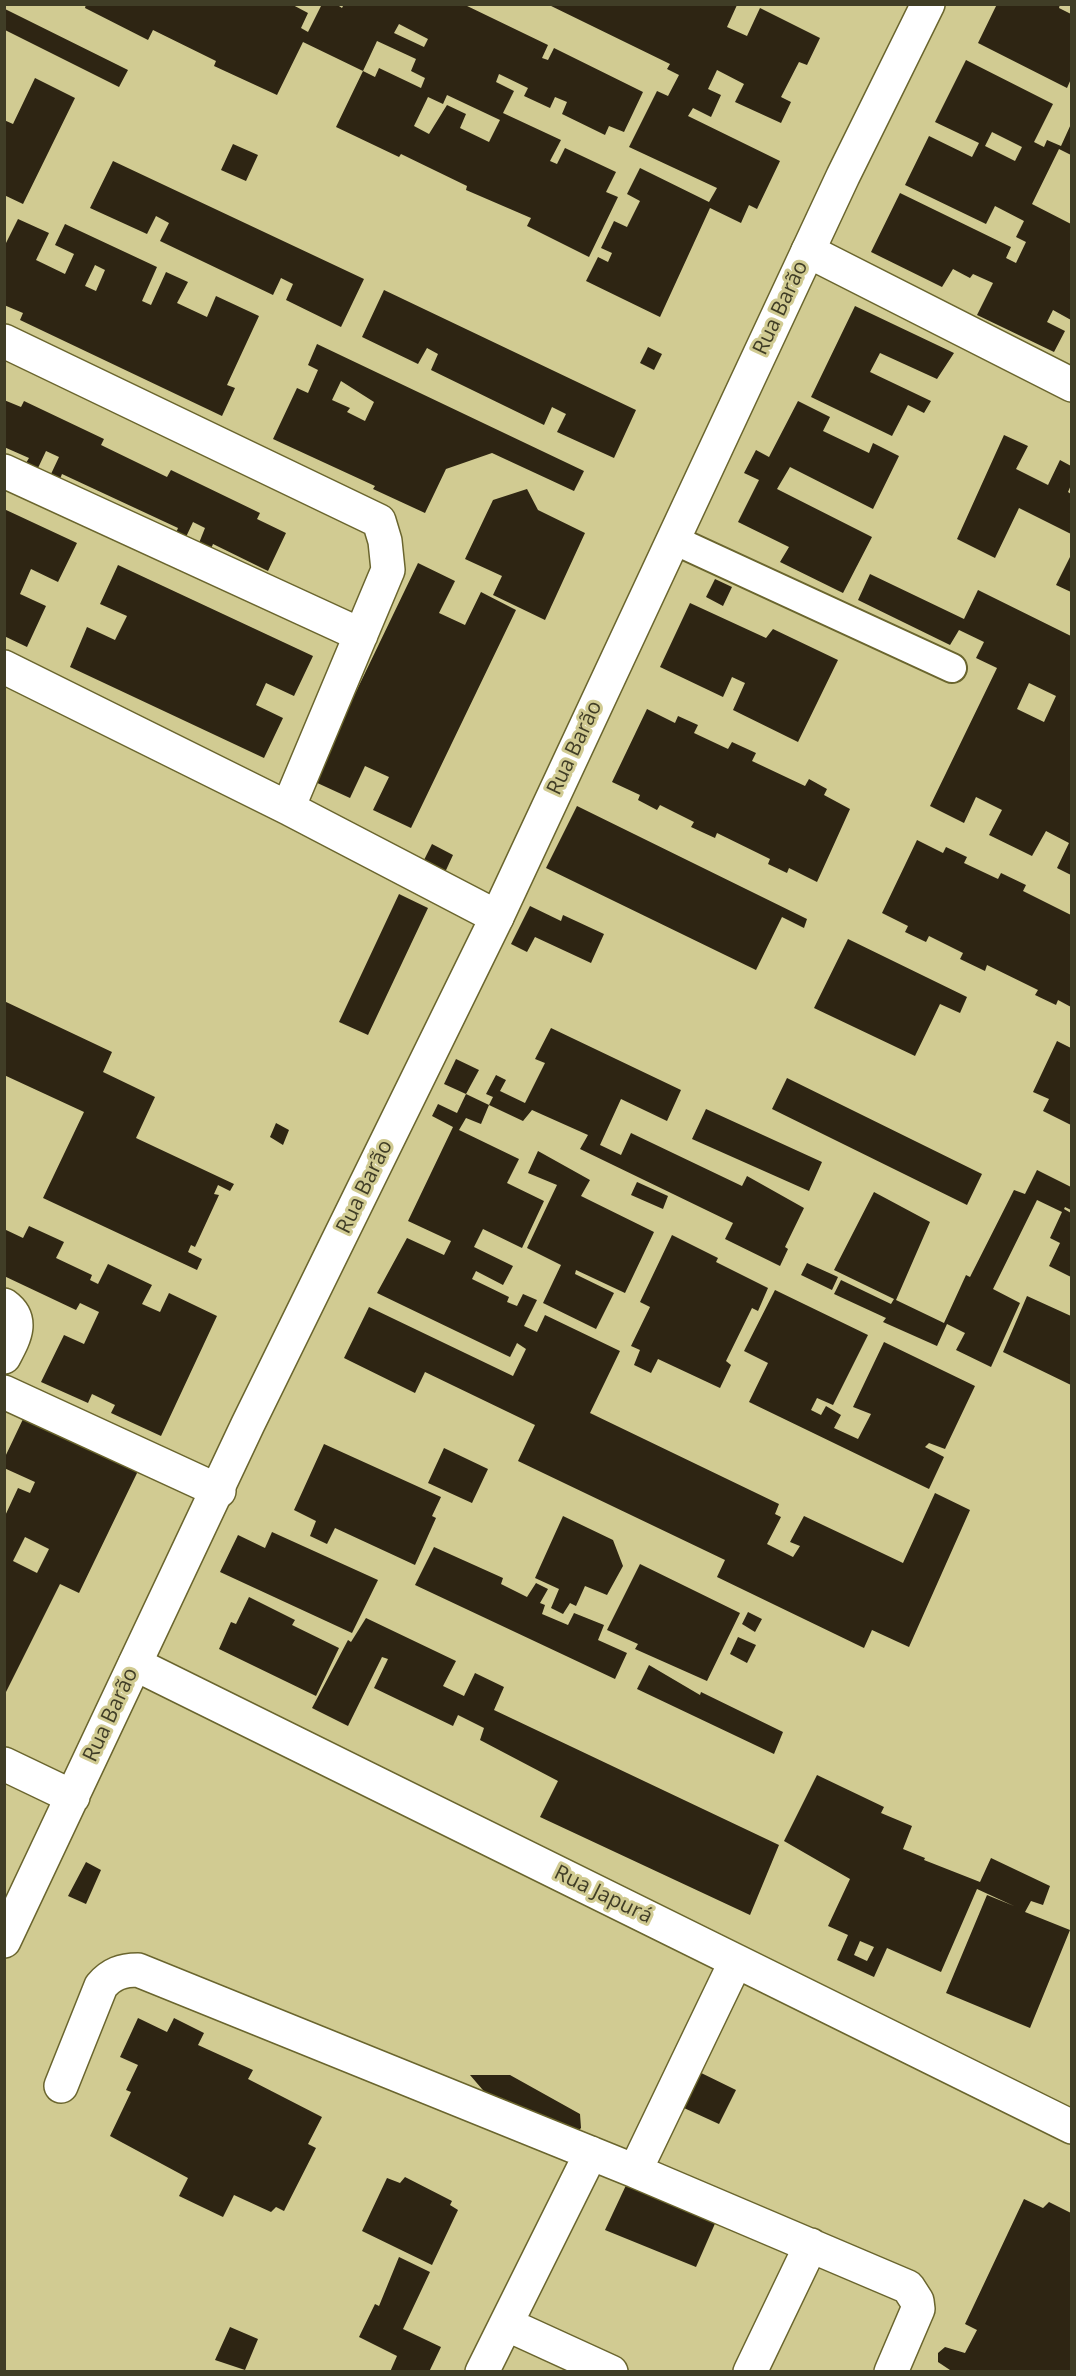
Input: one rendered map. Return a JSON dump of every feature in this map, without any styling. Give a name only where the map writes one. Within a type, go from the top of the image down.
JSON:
[{"type":"street","name":"Rua Barão","points":[[4,1941],[254,1414],[496,917],[672,539],[928,4]]},
{"type":"street","points":[[808,252],[1071,385]]},
{"type":"street","points":[[4,341],[334,497],[379,522],[385,542],[388,570],[288,808]]},
{"type":"street","points":[[4,471],[361,635]]},
{"type":"street","points":[[4,667],[288,808],[496,917]]},
{"type":"street","points":[[4,1305],[13,1311],[17,1322],[16,1332],[4,1357]]},
{"type":"street","points":[[4,1392],[219,1491]]},
{"type":"street","name":"Rua Japurá","points":[[135,1664],[1071,2127]]},
{"type":"street","points":[[4,1764],[73,1797]]},
{"type":"street","points":[[635,2171],[736,1961]]},
{"type":"street","points":[[61,2086],[101,1986],[108,1978],[118,1973],[138,1970],[635,2171],[908,2287],[914,2293],[918,2309],[891,2372]]},
{"type":"street","points":[[482,2372],[591,2153]]},
{"type":"street","points":[[750,2372],[811,2245]]},
{"type":"street","points":[[506,2324],[611,2372]]},
{"type":"lane","points":[[672,539],[952,668]]},
{"type":"building","points":[[86,4],[291,4],[308,13],[301,28],[308,32],[322,4],[336,4],[342,8],[344,4],[463,4],[548,45],[542,58],[548,60],[554,48],[643,92],[624,132],[609,126],[605,135],[562,114],[567,102],[555,97],[550,108],[524,96],[528,88],[499,74],[496,82],[514,91],[503,113],[561,140],[550,161],[557,164],[565,148],[616,172],[606,192],[618,197],[589,257],[527,226],[531,218],[466,190],[467,186],[401,154],[399,157],[336,127],[363,71],[303,42],[277,95],[214,66],[216,61],[153,30],[148,40],[85,8]],"holes":[[[399,24],[428,39],[424,47],[394,33]],[[377,41],[416,59],[411,71],[425,78],[421,88],[379,68],[375,77],[363,71]],[[447,95],[500,120],[489,142],[460,128],[466,114],[447,105],[429,134],[414,126],[428,97],[443,104]]]},
{"type":"building","points":[[547,4],[734,4],[737,5],[727,27],[747,36],[760,8],[820,38],[807,65],[799,62],[781,97],[791,102],[781,123],[735,102],[744,84],[717,70],[708,89],[721,95],[711,117],[693,108],[688,116],[780,161],[757,209],[749,205],[741,223],[710,208],[660,317],[586,281],[598,257],[608,262],[612,253],[601,248],[614,221],[627,227],[640,201],[627,194],[640,168],[709,202],[717,188],[629,147],[657,91],[668,96],[679,75],[667,69],[670,64]]},
{"type":"building","points":[[997,4],[1060,4],[1059,8],[1071,14],[1071,79],[1067,88],[978,43]]},
{"type":"building","points":[[5,9],[128,70],[119,87],[5,30]]},
{"type":"building","points":[[966,60],[1053,104],[1034,142],[1044,147],[1047,140],[1061,146],[1071,124],[1071,155],[1059,149],[1032,204],[1071,224],[1071,320],[1053,310],[1047,322],[1065,331],[1054,352],[977,315],[993,283],[973,274],[970,278],[953,269],[942,287],[871,252],[900,193],[1011,247],[1006,258],[1016,263],[1026,242],[1016,237],[1024,221],[995,206],[986,224],[905,185],[929,136],[972,157],[979,143],[935,122]],"holes":[[[992,132],[1022,147],[1015,161],[985,146]]]},
{"type":"building","points":[[35,78],[75,98],[23,204],[4,195],[4,120],[13,124]]},
{"type":"building","points":[[233,144],[258,155],[246,181],[221,170]]},
{"type":"building","points":[[113,161],[364,279],[341,327],[286,300],[293,284],[281,278],[273,295],[160,241],[169,223],[156,216],[147,234],[90,208]]},
{"type":"building","points":[[18,219],[49,233],[36,260],[65,274],[74,254],[55,245],[65,224],[157,267],[142,301],[151,305],[166,272],[188,282],[177,303],[207,317],[216,296],[259,316],[227,385],[235,388],[222,416],[20,320],[23,313],[4,305],[4,247]],"holes":[[[95,265],[105,270],[96,291],[85,286]]]},
{"type":"building","points":[[384,290],[636,410],[614,458],[557,432],[566,414],[552,407],[544,425],[431,370],[438,354],[427,348],[418,364],[362,337]]},
{"type":"building","points":[[855,306],[954,353],[937,379],[880,353],[870,372],[931,401],[924,413],[908,405],[892,436],[811,397]]},
{"type":"building","points":[[317,344],[584,471],[574,491],[492,453],[446,469],[425,513],[373,489],[375,486],[273,439],[297,388],[308,393],[318,370],[308,365]],"holes":[[[341,381],[374,402],[365,421],[347,412],[350,408],[332,400]]]},
{"type":"building","points":[[648,347],[662,354],[654,370],[640,363]]},
{"type":"building","points":[[4,400],[21,407],[24,401],[104,439],[101,445],[167,477],[171,470],[260,513],[257,519],[286,533],[268,571],[213,544],[211,549],[199,543],[205,528],[193,522],[186,537],[176,533],[178,528],[62,474],[60,479],[51,474],[59,457],[46,451],[38,468],[26,463],[29,458],[4,447]]},
{"type":"building","points":[[798,401],[830,417],[823,431],[869,453],[873,443],[899,456],[873,509],[790,467],[777,489],[872,537],[843,593],[780,562],[789,547],[738,522],[759,480],[744,473],[756,450],[769,457]]},
{"type":"building","points":[[1004,435],[1028,446],[1016,469],[1048,485],[1060,460],[1071,466],[1071,485],[1068,492],[1071,494],[1071,534],[1019,508],[995,558],[957,539]]},
{"type":"building","points":[[527,489],[538,510],[585,533],[545,620],[493,595],[502,576],[465,559],[493,500]]},
{"type":"building","points":[[4,509],[77,543],[58,582],[31,569],[20,594],[46,606],[27,647],[4,636]]},
{"type":"building","points":[[1071,555],[1071,592],[1056,585]]},
{"type":"building","points":[[418,563],[455,581],[439,613],[465,625],[481,592],[516,610],[411,828],[373,810],[389,777],[365,766],[350,798],[313,781]]},
{"type":"building","points":[[118,565],[313,656],[294,696],[266,683],[256,705],[283,718],[264,758],[70,667],[87,627],[115,640],[127,616],[100,604]]},
{"type":"building","points":[[870,574],[964,619],[978,590],[1071,636],[1071,875],[1057,868],[1069,843],[1046,831],[1032,856],[989,835],[1002,810],[976,797],[964,823],[930,806],[997,668],[976,658],[984,642],[959,630],[950,645],[858,600]],"holes":[[[1029,683],[1056,696],[1044,722],[1017,709]]]},
{"type":"building","points":[[715,579],[732,587],[723,606],[706,597]]},
{"type":"building","points":[[690,603],[766,638],[773,629],[838,660],[798,742],[733,710],[745,683],[732,677],[723,697],[660,667]]},
{"type":"building","points":[[647,709],[675,723],[678,716],[698,725],[694,733],[728,749],[732,742],[756,753],[752,761],[805,786],[809,779],[827,789],[824,795],[850,809],[817,882],[789,868],[787,873],[768,864],[770,859],[717,833],[715,838],[691,827],[694,822],[660,805],[657,810],[638,800],[640,795],[612,782]]},
{"type":"building","points":[[577,806],[807,919],[804,928],[782,917],[756,970],[546,868]]},
{"type":"building","points":[[917,840],[943,853],[946,847],[967,857],[964,863],[998,879],[1001,873],[1026,885],[1023,891],[1071,915],[1071,1007],[1058,1000],[1056,1005],[1035,995],[1038,990],[987,965],[985,971],[960,959],[963,953],[929,936],[926,942],[905,932],[908,926],[882,913]]},
{"type":"building","points":[[432,844],[453,855],[441,881],[419,870]]},
{"type":"building","points":[[399,894],[428,908],[368,1035],[339,1022]]},
{"type":"building","points":[[530,906],[561,921],[563,915],[604,934],[591,963],[535,937],[527,952],[511,944]]},
{"type":"building","points":[[848,939],[967,997],[960,1013],[940,1004],[915,1056],[814,1008]]},
{"type":"building","points":[[4,1001],[112,1052],[103,1072],[155,1097],[136,1138],[234,1184],[230,1191],[218,1185],[214,1194],[219,1195],[195,1247],[191,1245],[188,1252],[202,1259],[197,1270],[43,1198],[84,1112],[4,1075]]},
{"type":"building","points":[[551,1028],[681,1090],[667,1121],[621,1099],[600,1145],[621,1155],[631,1133],[742,1186],[747,1176],[804,1208],[785,1247],[788,1249],[780,1266],[725,1239],[733,1223],[580,1149],[588,1135],[532,1110],[523,1121],[489,1105],[493,1097],[486,1094],[496,1075],[506,1080],[500,1091],[525,1103],[545,1063],[535,1059]]},
{"type":"building","points":[[1057,1041],[1071,1048],[1071,1125],[1043,1111],[1049,1099],[1033,1092]]},
{"type":"building","points":[[456,1059],[479,1070],[466,1094],[444,1084]]},
{"type":"building","points":[[787,1078],[982,1174],[967,1205],[772,1109]]},
{"type":"building","points":[[466,1094],[489,1105],[481,1124],[466,1118],[459,1130],[519,1159],[507,1183],[544,1201],[522,1248],[483,1229],[474,1247],[513,1266],[503,1285],[476,1271],[472,1279],[509,1297],[507,1302],[517,1306],[523,1294],[537,1300],[524,1326],[537,1332],[545,1315],[620,1351],[590,1413],[779,1504],[775,1514],[781,1517],[767,1544],[793,1557],[800,1546],[790,1542],[804,1516],[903,1563],[935,1493],[970,1510],[909,1647],[872,1630],[864,1648],[717,1577],[725,1560],[518,1461],[535,1425],[425,1372],[415,1393],[344,1358],[369,1307],[513,1376],[526,1349],[517,1343],[510,1357],[377,1293],[407,1238],[444,1255],[451,1241],[408,1221],[453,1127],[432,1116],[438,1104],[457,1113]]},
{"type":"building","points":[[706,1109],[822,1162],[809,1191],[692,1139]]},
{"type":"building","points":[[276,1123],[289,1130],[283,1145],[270,1137]]},
{"type":"building","points":[[538,1151],[590,1180],[581,1196],[654,1232],[625,1293],[576,1270],[575,1274],[614,1293],[596,1329],[543,1303],[561,1265],[527,1248],[557,1185],[528,1173]]},
{"type":"building","points":[[1037,1170],[1071,1187],[1071,1210],[1065,1207],[1064,1209],[1071,1213],[1071,1277],[1049,1266],[1060,1243],[1050,1238],[1062,1212],[1037,1200],[993,1289],[1020,1303],[991,1367],[956,1350],[965,1333],[947,1324],[937,1346],[883,1322],[886,1318],[834,1294],[841,1280],[891,1304],[894,1299],[834,1270],[874,1192],[930,1222],[896,1300],[944,1323],[966,1275],[970,1277],[1014,1190],[1025,1194]]},
{"type":"building","points":[[637,1182],[668,1196],[663,1209],[631,1195]]},
{"type":"building","points":[[29,1226],[64,1242],[56,1258],[92,1275],[90,1280],[98,1284],[108,1264],[152,1285],[142,1304],[160,1312],[169,1293],[217,1316],[161,1436],[111,1413],[115,1405],[92,1394],[88,1403],[41,1382],[64,1335],[84,1344],[99,1312],[80,1303],[76,1310],[4,1276],[4,1229],[23,1238]]},
{"type":"building","points":[[672,1235],[718,1258],[716,1262],[768,1288],[758,1311],[752,1308],[726,1361],[731,1365],[720,1388],[658,1359],[651,1373],[634,1365],[640,1350],[631,1346],[650,1307],[640,1302]]},
{"type":"building","points":[[807,1263],[838,1277],[832,1290],[801,1275]]},
{"type":"building","points":[[775,1290],[868,1335],[833,1405],[817,1398],[811,1410],[821,1415],[826,1406],[841,1415],[834,1428],[858,1439],[871,1414],[853,1407],[884,1342],[975,1386],[945,1449],[929,1443],[925,1447],[944,1457],[929,1489],[749,1402],[768,1363],[744,1351]]},
{"type":"building","points":[[1027,1296],[1071,1316],[1071,1385],[1003,1352]]},
{"type":"building","points":[[24,1417],[138,1471],[79,1593],[60,1584],[4,1696],[4,1518],[18,1488],[30,1493],[35,1482],[4,1468],[4,1459]],"holes":[[[25,1537],[49,1549],[37,1573],[13,1561]]]},
{"type":"building","points":[[324,1444],[441,1497],[432,1516],[436,1518],[415,1565],[335,1528],[327,1544],[310,1536],[316,1521],[294,1510]]},
{"type":"building","points":[[444,1448],[488,1469],[472,1503],[428,1483]]},
{"type":"building","points":[[563,1516],[613,1540],[623,1566],[607,1595],[585,1586],[576,1606],[570,1603],[563,1614],[551,1608],[559,1589],[535,1578]]},
{"type":"building","points":[[272,1532],[378,1580],[352,1633],[220,1572],[238,1535],[265,1548]]},
{"type":"building","points":[[434,1547],[503,1578],[501,1584],[527,1597],[536,1583],[548,1589],[540,1603],[545,1605],[542,1614],[568,1625],[574,1613],[604,1625],[598,1640],[627,1653],[615,1679],[415,1585]]},
{"type":"building","points":[[640,1564],[740,1613],[707,1681],[635,1649],[638,1644],[607,1630]]},
{"type":"building","points":[[249,1597],[295,1620],[292,1625],[339,1648],[316,1696],[219,1649],[231,1622],[236,1624]]},
{"type":"building","points":[[748,1612],[762,1619],[755,1632],[742,1624]]},
{"type":"building","points":[[366,1618],[456,1661],[443,1686],[464,1696],[475,1673],[504,1687],[494,1710],[779,1845],[750,1915],[540,1817],[558,1781],[480,1740],[484,1728],[458,1715],[453,1726],[374,1688],[388,1659],[382,1657],[348,1726],[312,1708],[348,1640],[351,1642]]},
{"type":"building","points":[[738,1637],[756,1645],[747,1663],[730,1654]]},
{"type":"building","points":[[649,1665],[700,1695],[701,1692],[783,1732],[774,1754],[637,1689]]},
{"type":"building","points":[[817,1775],[884,1807],[881,1813],[912,1826],[903,1849],[925,1858],[924,1860],[980,1882],[991,1858],[1050,1886],[1043,1905],[1031,1901],[1025,1912],[1070,1930],[1030,2028],[946,1993],[987,1895],[1014,1906],[977,1889],[941,1972],[887,1948],[874,1977],[837,1960],[848,1935],[828,1926],[850,1879],[784,1841]],"holes":[[[860,1941],[874,1947],[867,1961],[854,1955]]]},
{"type":"building","points":[[86,1862],[101,1870],[86,1904],[68,1896]]},
{"type":"building","points":[[138,2018],[167,2032],[174,2018],[204,2033],[198,2045],[253,2070],[248,2079],[322,2117],[308,2144],[316,2148],[284,2211],[276,2207],[271,2212],[234,2195],[223,2217],[179,2196],[188,2178],[110,2136],[131,2092],[126,2090],[138,2065],[120,2057]]},
{"type":"building","points":[[691,2068],[736,2090],[719,2124],[673,2103]]},
{"type":"building","points":[[470,2075],[510,2075],[580,2114],[581,2128],[573,2136],[494,2103]]},
{"type":"building","points":[[405,2177],[452,2201],[450,2205],[458,2210],[432,2265],[362,2231],[387,2178],[400,2183]]},
{"type":"building","points":[[628,2181],[717,2219],[696,2267],[605,2230]]},
{"type":"building","points":[[1024,2199],[1043,2208],[1049,2202],[1071,2213],[1070,2372],[953,2372],[938,2362],[938,2353],[945,2347],[965,2353],[977,2330],[965,2324]]},
{"type":"building","points":[[399,2257],[430,2272],[403,2329],[441,2347],[429,2372],[390,2372],[397,2356],[359,2337],[375,2304],[379,2306]]},
{"type":"building","points":[[230,2327],[258,2339],[245,2370],[215,2360]]}]
